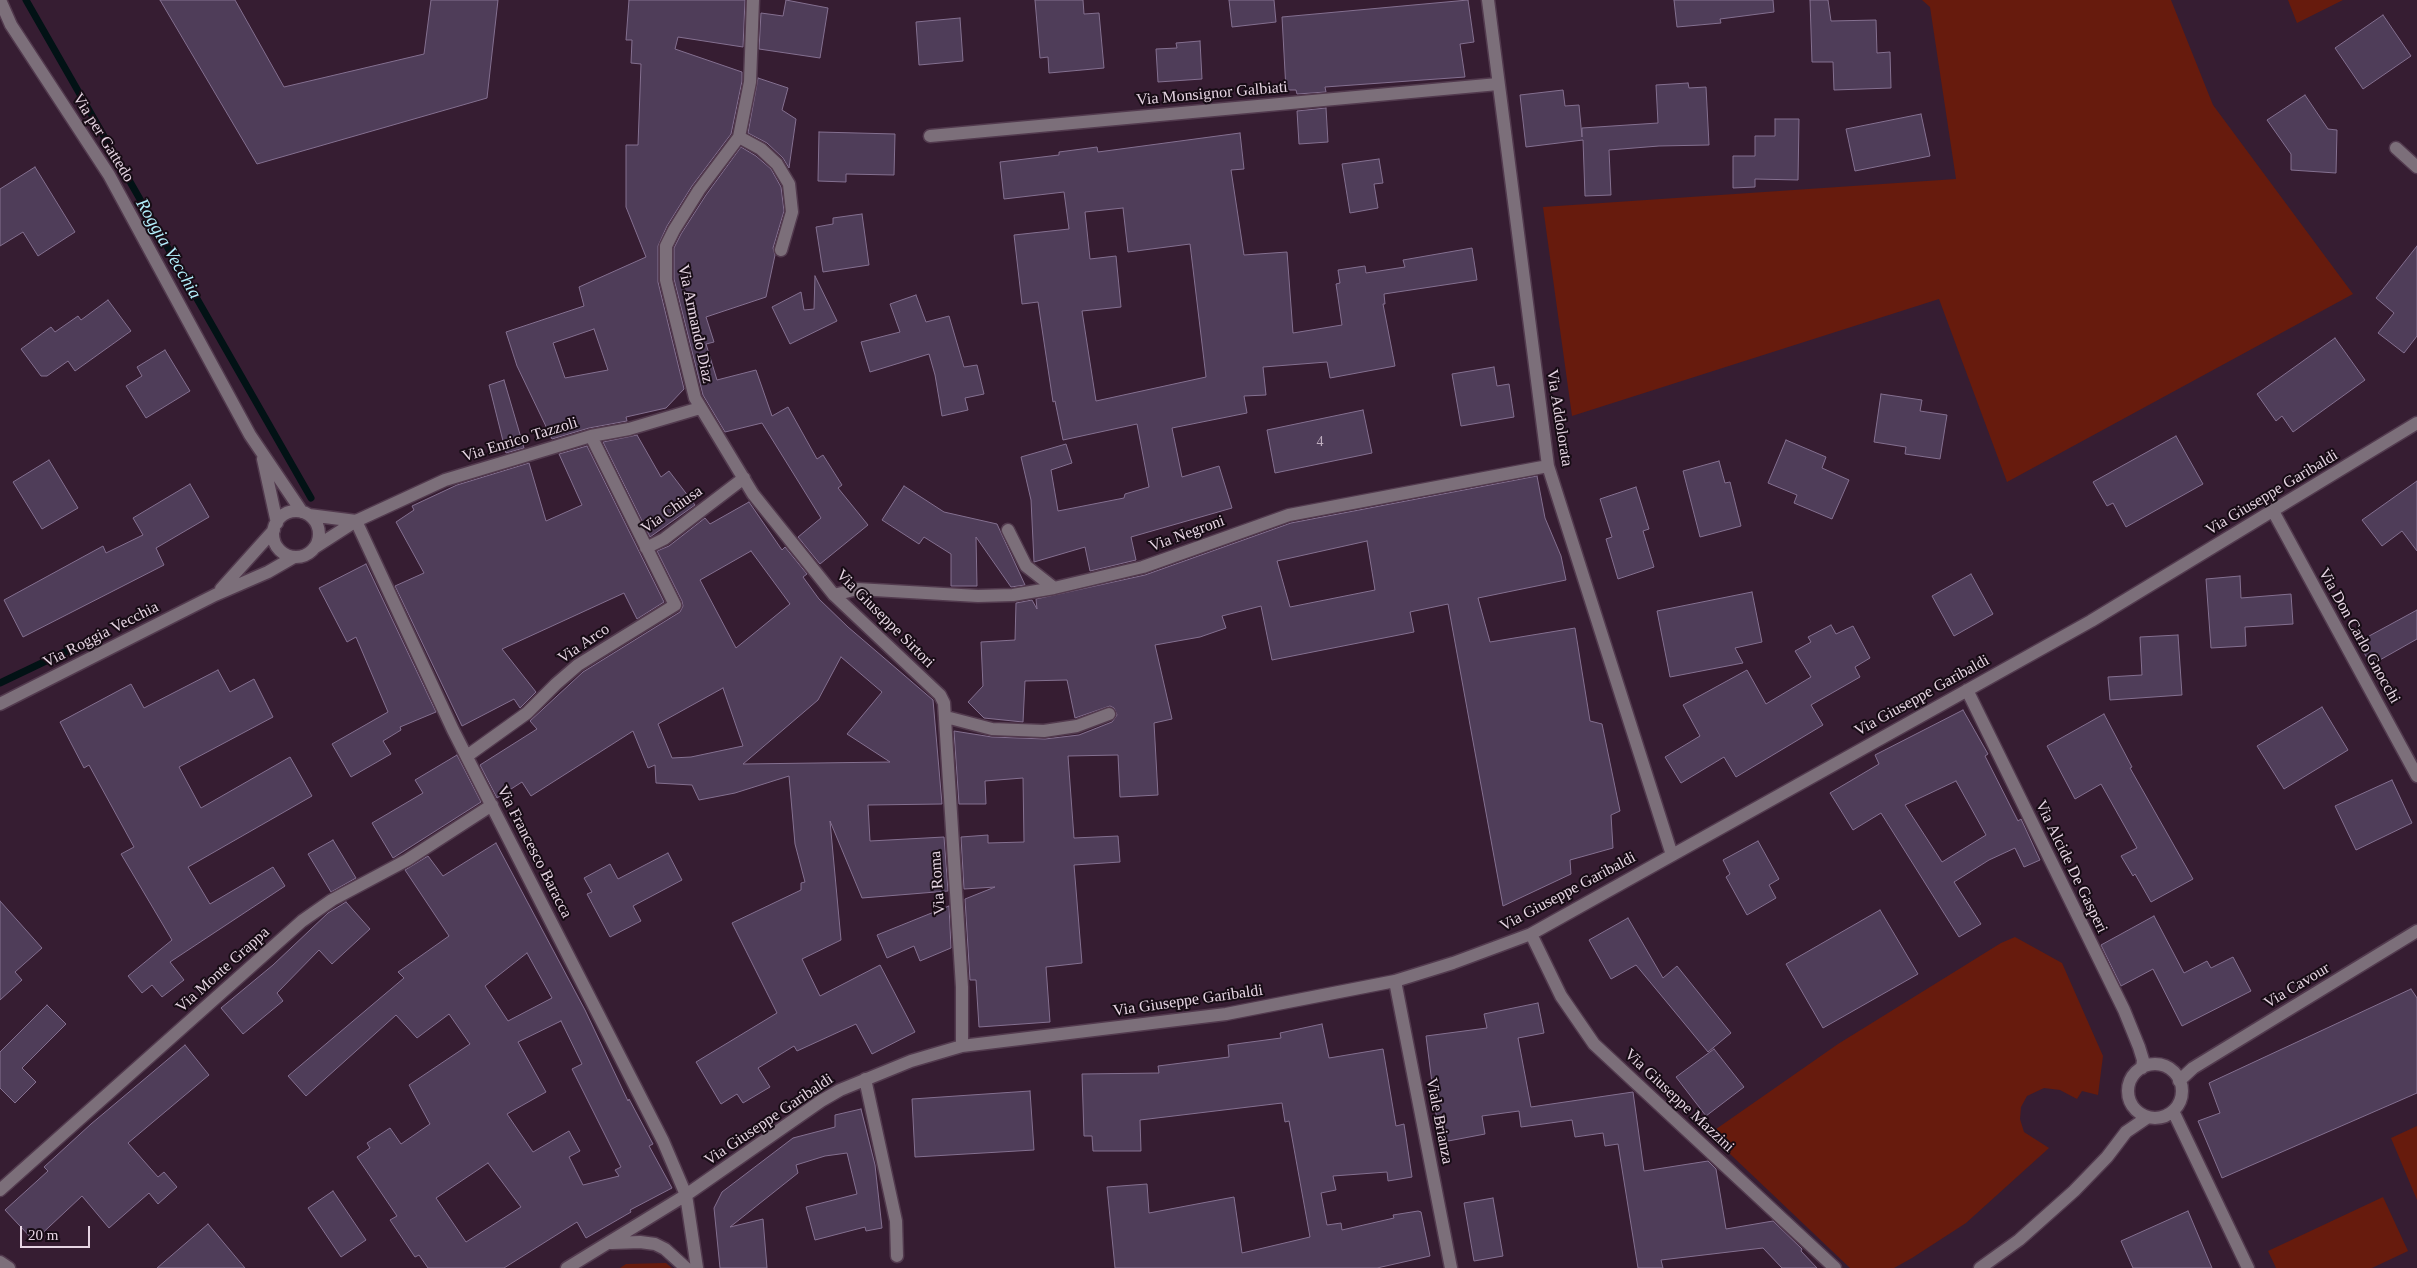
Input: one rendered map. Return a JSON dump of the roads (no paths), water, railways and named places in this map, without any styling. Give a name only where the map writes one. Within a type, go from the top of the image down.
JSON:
[{"type":"street","name":"Via per Gattedo","points":[[0,0],[11,25],[109,175],[250,435],[306,513]]},
{"type":"street","name":"Via Armando Diaz","points":[[700,408],[694,398],[666,280],[666,246],[699,190],[739,137],[750,82],[753,0]]},
{"type":"street","name":"Via Addolorata","points":[[1488,0],[1548,466],[1672,855]]},
{"type":"street","name":"Via Monsignor Galbiati","points":[[930,136],[1498,84]]},
{"type":"street","points":[[739,137],[761,149],[777,164],[789,184],[792,212],[781,250]]},
{"type":"street","points":[[2396,148],[2417,167]]},
{"type":"street","name":"Via Enrico Tazzoli","points":[[314,548],[356,521],[445,480],[591,436],[629,430],[700,408]]},
{"type":"street","name":"Via Giuseppe Sirtori","points":[[700,408],[753,494],[834,595],[940,695],[944,703],[946,717]]},
{"type":"street","name":"Via Giuseppe Garibaldi","points":[[568,1268],[686,1195],[814,1105],[840,1090],[911,1061],[962,1046],[1226,1014],[1395,981],[1454,963],[1530,934],[2091,621],[2417,423]]},
{"type":"street","name":"Via Chiusa","points":[[591,436],[646,548],[664,539],[744,478]]},
{"type":"street","name":"Via per Gattedo","points":[[262,454],[275,526]]},
{"type":"street","name":"Via Negroni","points":[[834,595],[857,589],[978,596],[1013,595],[1054,588],[1143,568],[1289,515],[1548,466]]},
{"type":"street","name":"Via Don Carlo Gnocchi","points":[[2273,511],[2417,776]]},
{"type":"street","points":[[306,513],[318,527],[318,541],[314,548],[302,556],[287,555],[276,544],[275,526],[288,513],[306,513],[356,521]]},
{"type":"street","name":"Via Francesco Baracca","points":[[356,521],[467,756],[664,1141],[686,1195],[697,1268]]},
{"type":"street","name":"Via Roggia Vecchia","points":[[215,595],[275,526]]},
{"type":"street","points":[[1008,530],[1026,566],[1054,588]]},
{"type":"street","name":"Via Arco","points":[[467,756],[526,713],[578,665],[676,605],[646,548]]},
{"type":"street","name":"Via Roggia Vecchia","points":[[0,704],[215,595],[268,572],[294,556]]},
{"type":"street","name":"Via Alcide De Gasperi","points":[[1967,690],[2124,1010],[2145,1064]]},
{"type":"street","points":[[946,717],[992,730],[1044,731],[1077,726],[1109,714]]},
{"type":"street","name":"Via Roma","points":[[946,717],[946,760],[962,988],[962,1046]]},
{"type":"street","name":"Via Monte Grappa","points":[[0,1190],[302,921],[332,900],[407,860],[492,805]]},
{"type":"street","name":"Via Cavour","points":[[2177,1077],[2417,931]]},
{"type":"street","name":"Via Giuseppe Mazzini","points":[[1530,934],[1561,996],[1594,1044],[1835,1268]]},
{"type":"street","name":"Viale Brianza","points":[[1395,981],[1451,1268]]},
{"type":"street","points":[[2145,1064],[2160,1064],[2169,1068],[2177,1077],[2181,1097],[2172,1114],[2157,1118],[2148,1117],[2134,1107],[2128,1095],[2129,1084],[2135,1073],[2145,1064]]},
{"type":"street","points":[[865,1079],[896,1221],[897,1256]]},
{"type":"street","points":[[2126,1132],[2134,1107]]},
{"type":"street","points":[[2172,1114],[2248,1268]]},
{"type":"street","points":[[1980,1268],[2019,1240],[2074,1192],[2126,1132],[2148,1117]]},
{"type":"street","points":[[608,1243],[640,1242],[655,1244],[665,1249],[686,1268]]},
{"type":"street","points":[[0,1262],[9,1268]]},
{"type":"waterway","name":"Roggia Vecchia","points":[[26,0],[311,498]]},
{"type":"waterway","name":"Roggia Vecchia","points":[[0,683],[92,639]]}]
